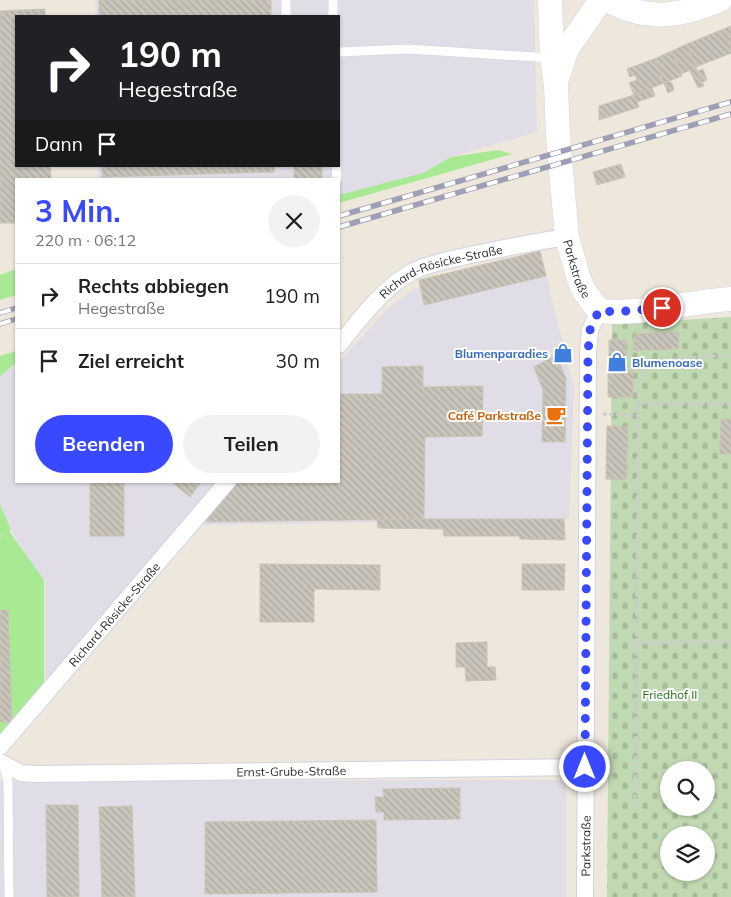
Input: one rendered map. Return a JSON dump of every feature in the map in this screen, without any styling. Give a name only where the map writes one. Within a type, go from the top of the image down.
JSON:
[{"type":"street","name":"Parkstraße","points":[[550,0],[552,58],[556,85],[558,137],[567,237],[579,280],[584,291],[599,310],[590,330],[587,414],[585,897]]},
{"type":"street","name":"Parkstraße","points":[[556,85],[566,49],[601,0]]},
{"type":"street","points":[[607,0],[634,12],[658,15],[690,11],[720,0]]},
{"type":"street","name":"Richard-Rösicke-Straße","points":[[340,344],[379,298],[401,279],[414,271],[437,263],[567,237]]},
{"type":"street","points":[[599,310],[614,312],[646,310],[731,299]]},
{"type":"street","name":"Richard-Rösicke-Straße","points":[[1,744],[226,483]]},
{"type":"street","name":"Ernst-Grube-Straße","points":[[2,764],[21,773],[35,774],[585,767]]},
{"type":"lane","points":[[286,0],[286,15]]},
{"type":"lane","points":[[333,15],[334,0]]},
{"type":"lane","points":[[340,52],[408,49],[552,58]]},
{"type":"lane","points":[[2,764],[8,781],[9,897]]},
{"type":"path","points":[[635,805],[638,403],[640,378],[646,368],[654,364],[666,361],[731,355]]},
{"type":"path","points":[[638,403],[731,404]]},
{"type":"path","points":[[587,414],[638,416]]},
{"type":"path","points":[[636,643],[731,642]]},
{"type":"shaded area","points":[[95,0],[534,0],[537,132],[451,157],[424,173],[340,195],[340,178],[98,178],[98,167],[340,167],[340,15],[96,15]]},
{"type":"shaded area","points":[[540,251],[574,388],[569,519],[201,525],[235,483],[340,483],[340,361],[390,306],[415,288]]},
{"type":"shaded area","points":[[15,364],[15,483],[215,483],[45,682],[45,580],[35,570],[11,530],[0,504],[0,376]]},
{"type":"shaded area","points":[[566,780],[566,897],[0,897],[0,781]]},
{"type":"green space","points":[[498,150],[512,154],[340,203],[340,195],[423,173],[451,157]]},
{"type":"green space","points":[[15,269],[15,295],[0,300],[0,275]]},
{"type":"green space","name":"Friedhof II","points":[[731,317],[731,897],[607,897],[612,324]]},
{"type":"green space","points":[[15,351],[15,364],[0,376],[0,356]]},
{"type":"green space","points":[[0,504],[11,530],[9,531],[44,580],[44,684],[0,734],[0,537],[5,534],[0,536]]},
{"type":"building","points":[[99,0],[271,0],[271,15],[99,15]]},
{"type":"building","points":[[45,9],[45,15],[15,15],[15,167],[50,167],[51,178],[15,178],[15,223],[0,223],[0,11]]},
{"type":"building","points":[[731,26],[731,53],[696,67],[687,44]]},
{"type":"building","points":[[687,44],[696,68],[681,74],[672,51]]},
{"type":"building","points":[[672,51],[682,76],[664,83],[654,59]]},
{"type":"building","points":[[654,59],[664,83],[634,95],[629,83],[637,80],[635,75],[630,77],[627,69]]},
{"type":"building","points":[[696,68],[704,86],[698,88],[690,71]]},
{"type":"building","points":[[703,69],[707,80],[702,82],[698,71]]},
{"type":"building","points":[[668,81],[672,83],[674,90],[668,93],[664,83]]},
{"type":"building","points":[[652,88],[655,96],[637,102],[634,95]]},
{"type":"building","points":[[634,95],[639,107],[599,120],[599,106]]},
{"type":"building","points":[[621,164],[625,177],[597,185],[593,172]]},
{"type":"building","points":[[102,167],[274,167],[274,172],[102,177]]},
{"type":"building","points":[[294,167],[322,167],[322,178],[294,178]]},
{"type":"building","points":[[540,251],[546,276],[424,305],[419,280]]},
{"type":"building","points":[[678,332],[679,348],[633,350],[635,334]]},
{"type":"building","points":[[609,340],[626,340],[626,366],[609,366]]},
{"type":"building","points":[[564,342],[566,360],[560,364],[553,349]]},
{"type":"building","points":[[556,355],[566,378],[565,442],[542,442],[543,390],[534,367]]},
{"type":"building","points":[[423,366],[423,387],[483,386],[482,436],[425,437],[424,519],[207,522],[205,517],[235,483],[340,483],[340,394],[382,394],[382,367]]},
{"type":"building","points":[[608,370],[633,370],[633,397],[608,397]]},
{"type":"building","points":[[721,419],[731,419],[731,454],[720,454]]},
{"type":"building","points":[[607,426],[628,427],[626,480],[606,479]]},
{"type":"building","points":[[90,483],[124,483],[124,536],[90,536]]},
{"type":"building","points":[[173,483],[200,483],[190,497]]},
{"type":"building","points":[[564,519],[565,540],[520,539],[519,536],[444,536],[443,529],[378,528],[377,520]]},
{"type":"building","points":[[260,564],[380,565],[380,590],[314,589],[314,622],[260,622]]},
{"type":"building","points":[[522,564],[565,564],[564,590],[522,590]]},
{"type":"building","points":[[0,610],[8,610],[12,722],[0,722]]},
{"type":"building","points":[[487,642],[487,667],[495,667],[496,680],[466,681],[465,667],[456,667],[456,643]]},
{"type":"building","points":[[460,788],[460,819],[384,820],[384,812],[376,812],[375,797],[384,797],[383,789]]},
{"type":"building","points":[[46,805],[78,805],[79,897],[47,897]]},
{"type":"building","points":[[132,806],[135,897],[102,897],[99,807]]},
{"type":"building","points":[[376,820],[377,892],[205,894],[205,822]]},
{"type":"railway","points":[[340,216],[731,102]]},
{"type":"railway","points":[[340,227],[731,114]]},
{"type":"railway","points":[[0,313],[15,308]]},
{"type":"railway","points":[[0,324],[15,319]]},
{"type":"place","name":"Blumenparadies","points":[[563,353]]},
{"type":"place","name":"Blumenoase","points":[[617,362]]},
{"type":"place","name":"Café Parkstraße","points":[[556,415]]},
{"type":"route","points":[[585,767],[587,398],[590,330],[599,310],[614,312],[662,308]]}]
